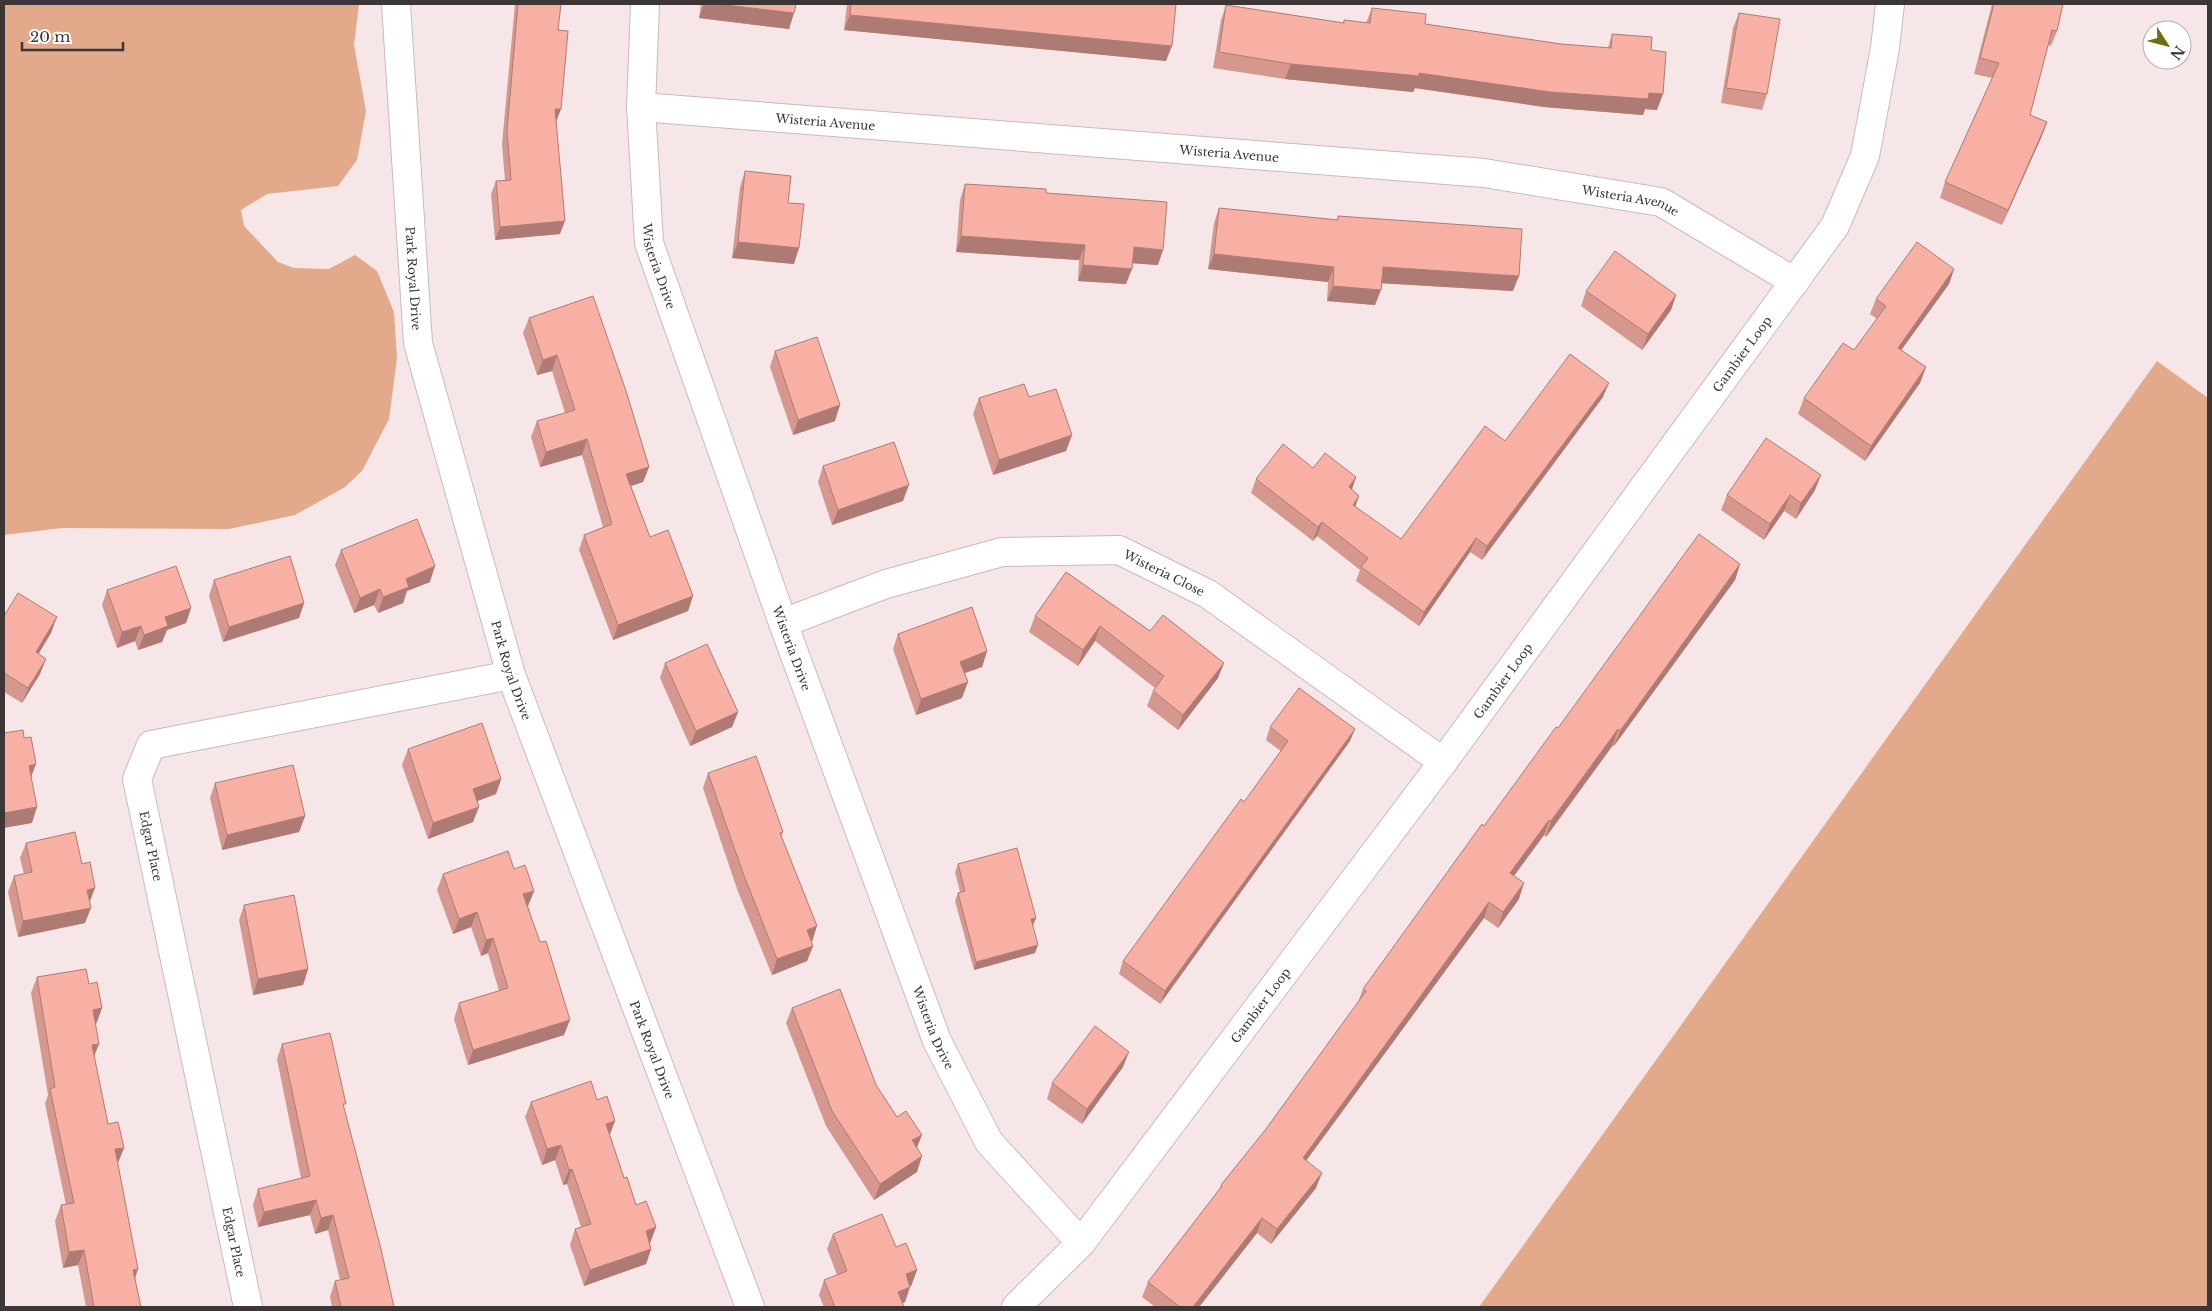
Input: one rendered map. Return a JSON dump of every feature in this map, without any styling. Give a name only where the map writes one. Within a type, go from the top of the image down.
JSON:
[{"type":"street","name":"Park Royal Drive","points":[[396,4],[418,343],[511,675],[750,1307]]},
{"type":"street","name":"Wisteria Drive","points":[[645,4],[641,107],[649,243],[783,623],[937,1041],[989,1142],[1081,1243]]},
{"type":"street","name":"Gambier Loop","points":[[1016,1307],[1081,1243],[1443,762],[1835,226],[1865,156],[1886,48],[1890,4]]},
{"type":"street","name":"Wisteria Avenue","points":[[641,107],[1484,173],[1661,202],[1795,282]]},
{"type":"street","name":"Wisteria Close","points":[[783,623],[886,584],[1002,552],[1119,550],[1208,594],[1443,762]]},
{"type":"street","name":"Edgar Place","points":[[248,1307],[136,779],[151,746],[511,675]]},
{"type":"shaded area","points":[[4,4],[359,4],[354,45],[366,111],[357,160],[338,186],[267,194],[241,210],[244,226],[278,262],[294,268],[329,269],[355,255],[377,271],[394,312],[397,358],[389,419],[362,471],[345,487],[295,515],[229,529],[62,528],[4,535]]},
{"type":"shaded area","points":[[2157,361],[2208,398],[2208,1307],[1479,1307]]},
{"type":"building","points":[[518,4],[561,4],[558,30],[568,31],[561,109],[555,109],[565,221],[500,227],[496,181],[511,180],[507,131]]},
{"type":"building","points":[[717,4],[796,4],[794,13]]},
{"type":"building","points":[[851,4],[1176,4],[1172,46],[850,15]]},
{"type":"building","points":[[1994,4],[2063,4],[2057,31],[2052,30],[2030,115],[2047,122],[2008,210],[1945,182],[1999,63],[1980,58]]},
{"type":"building","points":[[1226,5],[1344,23],[1344,20],[1370,23],[1372,8],[1426,14],[1425,24],[1561,44],[1611,48],[1612,34],[1652,37],[1651,50],[1666,52],[1663,94],[1649,93],[1648,99],[1550,92],[1419,73],[1419,76],[1291,64],[1219,52]]},
{"type":"building","points":[[1739,13],[1780,19],[1767,94],[1726,88]]},
{"type":"building","points":[[745,171],[791,176],[788,203],[804,204],[799,248],[738,242]]},
{"type":"building","points":[[965,184],[1046,189],[1046,193],[1167,202],[1163,250],[1134,247],[1132,269],[1083,265],[1085,245],[961,236]]},
{"type":"building","points":[[1219,208],[1338,220],[1338,216],[1522,229],[1519,276],[1383,267],[1381,290],[1333,286],[1334,267],[1214,254]]},
{"type":"building","points":[[1917,242],[1954,269],[1898,348],[1926,367],[1871,446],[1804,398],[1843,343],[1854,350],[1886,306],[1876,299]]},
{"type":"building","points":[[1615,251],[1676,295],[1648,334],[1586,291]]},
{"type":"building","points":[[593,296],[627,394],[649,467],[626,474],[650,537],[668,530],[693,596],[618,625],[584,535],[612,524],[587,439],[546,452],[537,421],[575,410],[557,355],[543,360],[529,318]]},
{"type":"building","points":[[817,337],[840,405],[798,420],[775,351]]},
{"type":"building","points":[[1570,354],[1609,383],[1487,546],[1476,538],[1424,612],[1361,567],[1368,558],[1322,522],[1318,527],[1256,479],[1283,444],[1313,468],[1325,453],[1356,477],[1349,487],[1359,496],[1353,505],[1401,539],[1485,426],[1505,441]]},
{"type":"building","points":[[1024,384],[1029,397],[1056,389],[1072,435],[999,460],[979,398]]},
{"type":"building","points":[[1766,438],[1821,475],[1801,503],[1790,495],[1770,524],[1727,495]]},
{"type":"building","points":[[894,442],[909,485],[838,510],[823,466]]},
{"type":"building","points":[[417,519],[435,566],[406,579],[409,587],[383,597],[380,589],[360,598],[341,550]]},
{"type":"building","points":[[1699,534],[1740,564],[1620,731],[1618,729],[1551,821],[1549,820],[1510,873],[1524,883],[1503,912],[1489,902],[1303,1158],[1322,1173],[1277,1229],[1262,1218],[1193,1307],[1180,1307],[1148,1282],[1266,1129],[1366,991],[1363,989],[1482,824],[1484,826],[1556,727],[1558,728]]},
{"type":"building","points":[[290,556],[304,603],[229,627],[214,580]]},
{"type":"building","points":[[176,566],[191,608],[165,617],[168,626],[144,635],[141,626],[122,632],[107,590]]},
{"type":"building","points":[[1066,572],[1150,631],[1163,615],[1224,663],[1183,715],[1153,691],[1164,676],[1100,626],[1083,650],[1035,616]]},
{"type":"building","points":[[18,593],[57,617],[36,652],[46,659],[28,688],[4,673],[4,616]]},
{"type":"building","points":[[972,607],[987,651],[960,662],[968,682],[921,699],[898,634]]},
{"type":"building","points":[[707,644],[738,712],[696,731],[665,663]]},
{"type":"building","points":[[1299,688],[1355,729],[1165,991],[1123,961],[1241,799],[1244,802],[1288,741],[1270,727]]},
{"type":"building","points":[[482,723],[501,779],[473,789],[479,807],[433,823],[408,749]]},
{"type":"building","points":[[23,730],[24,738],[31,737],[36,764],[29,766],[37,807],[4,813],[4,733]]},
{"type":"building","points":[[756,756],[783,832],[780,833],[817,926],[807,930],[813,946],[777,959],[743,873],[708,773]]},
{"type":"building","points":[[293,765],[305,816],[227,835],[215,783]]},
{"type":"building","points":[[75,832],[82,864],[90,862],[95,888],[87,890],[91,908],[23,921],[14,876],[32,872],[26,843]]},
{"type":"building","points":[[1017,848],[1036,918],[1031,919],[1038,945],[976,962],[958,893],[965,891],[958,864]]},
{"type":"building","points":[[508,851],[514,869],[525,865],[534,891],[523,894],[540,942],[546,941],[570,1020],[473,1050],[459,1003],[508,988],[493,938],[486,940],[477,912],[459,919],[443,874]]},
{"type":"building","points":[[294,895],[308,969],[258,979],[244,905]]},
{"type":"building","points":[[86,969],[89,984],[97,982],[102,1008],[93,1010],[99,1044],[92,1045],[108,1124],[118,1122],[124,1148],[115,1149],[138,1269],[133,1270],[141,1307],[94,1307],[84,1250],[69,1252],[61,1205],[74,1203],[50,1089],[55,1087],[37,977]]},
{"type":"building","points":[[840,989],[876,1085],[897,1117],[906,1111],[922,1135],[912,1140],[922,1156],[880,1184],[832,1111],[792,1008]]},
{"type":"building","points":[[1095,1026],[1129,1052],[1087,1109],[1052,1083]]},
{"type":"building","points":[[330,1033],[346,1104],[343,1104],[381,1249],[394,1307],[341,1307],[335,1281],[349,1278],[333,1215],[321,1218],[316,1200],[264,1212],[258,1189],[310,1176],[282,1044]]},
{"type":"building","points":[[591,1081],[597,1100],[607,1096],[615,1121],[606,1124],[624,1178],[627,1177],[636,1205],[646,1201],[656,1227],[646,1231],[651,1249],[590,1270],[575,1229],[591,1224],[572,1169],[569,1170],[561,1145],[547,1149],[531,1102]]},
{"type":"building","points":[[882,1214],[896,1247],[906,1243],[917,1270],[906,1274],[910,1287],[898,1292],[904,1307],[835,1307],[824,1280],[847,1271],[833,1234]]}]
